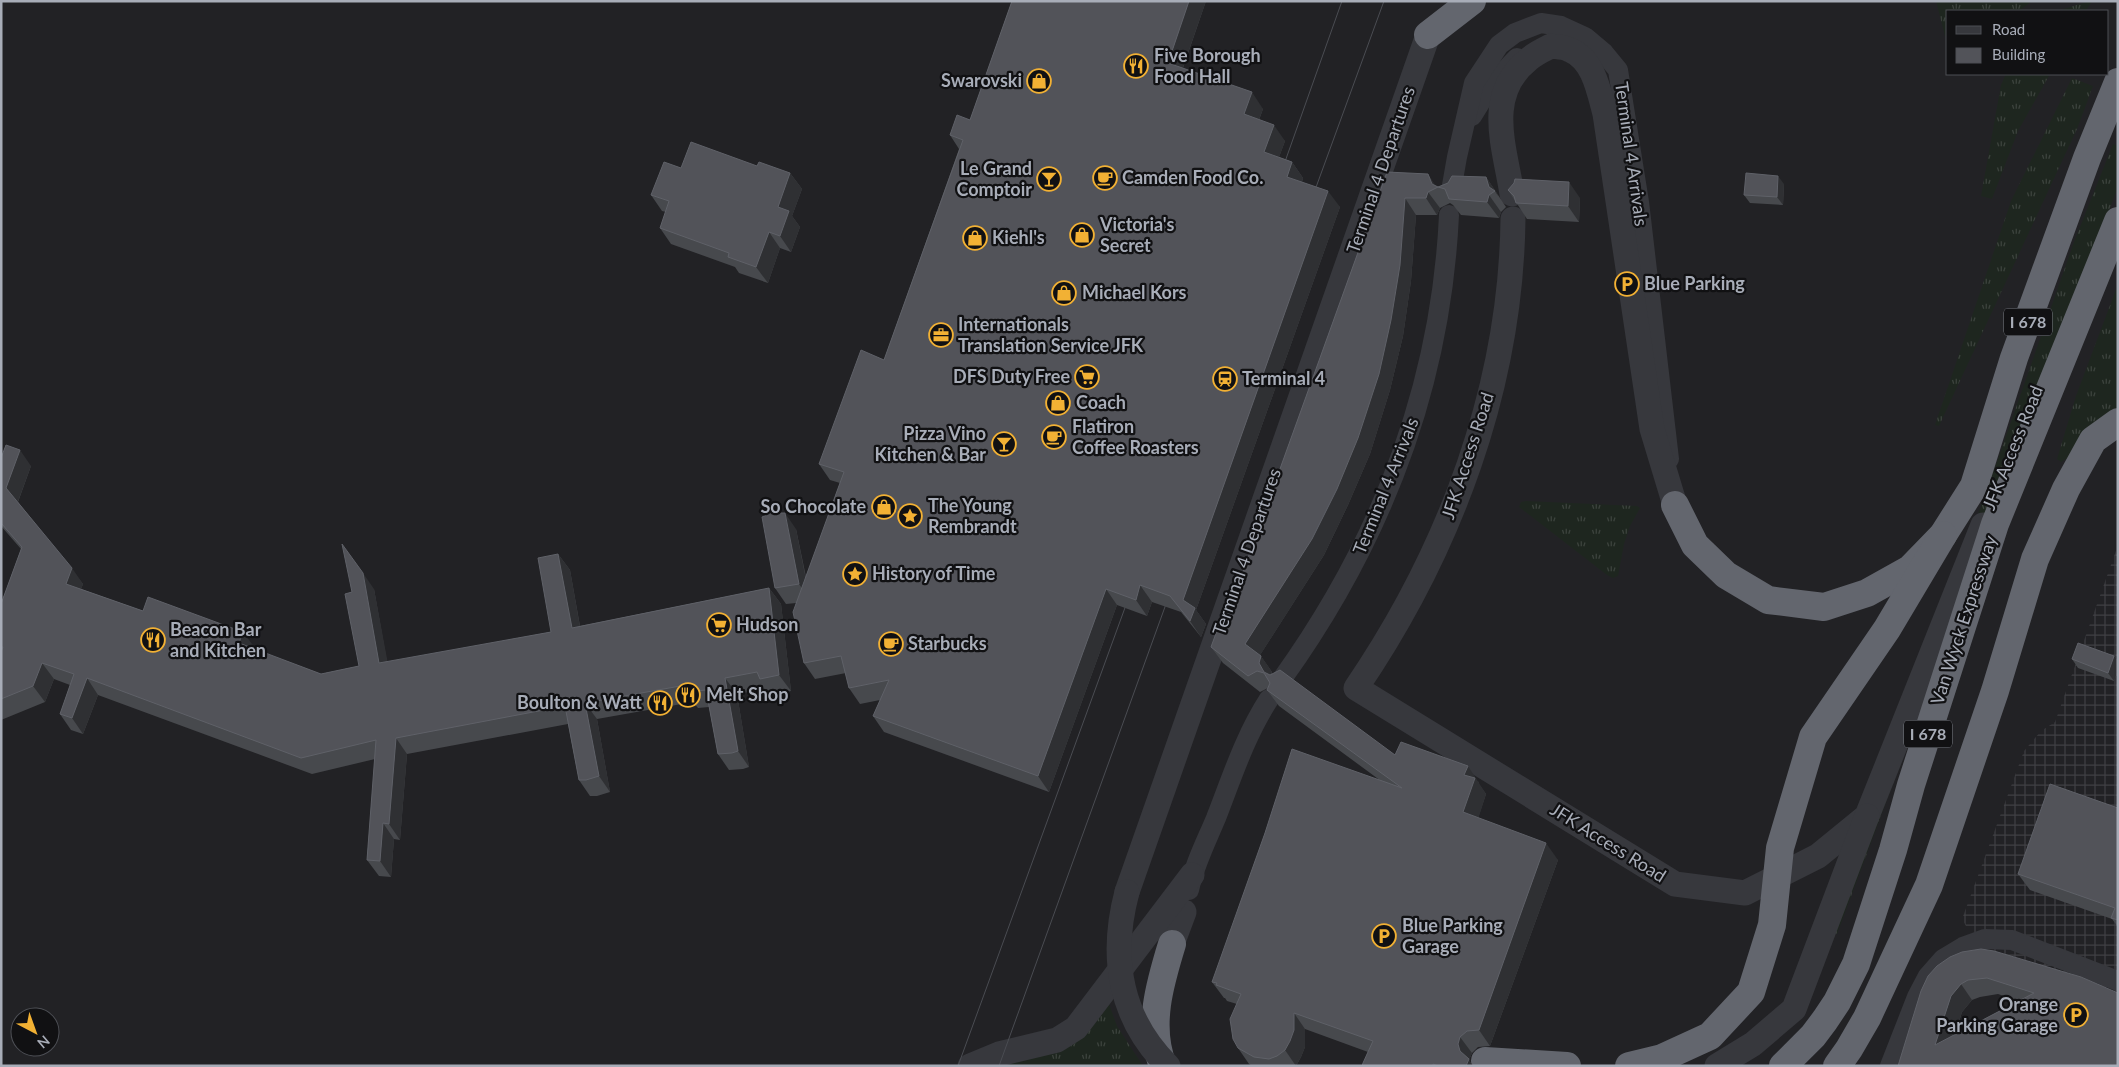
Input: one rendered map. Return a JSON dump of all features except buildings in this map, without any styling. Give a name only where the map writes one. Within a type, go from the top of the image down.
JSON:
[{"type":"highway","points":[[1428,35],[1472,1]]},
{"type":"highway","name":"I 678","points":[[1943,535],[1974,486],[2014,358],[2087,158],[2118,82]]},
{"type":"highway","name":"Van Wyck Expressway","points":[[1783,1066],[1813,1036],[1837,1002],[1863,945],[1911,785],[1995,524],[2118,221]]},
{"type":"highway","points":[[1836,1066],[1850,1049],[1867,1018],[1929,885],[1995,691],[2035,559],[2058,506],[2093,440],[2118,422]]},
{"type":"highway","points":[[1675,505],[1695,545],[1726,576],[1768,600],[1817,607],[1824,607],[1867,593],[1910,569],[1943,535]]},
{"type":"highway","points":[[1629,1066],[1662,1058],[1710,1036],[1751,992],[1772,925],[1780,848],[1813,737],[1887,629],[1943,535]]},
{"type":"highway","points":[[1163,1066],[1157,1047],[1157,999],[1172,944]]},
{"type":"highway","points":[[1485,1061],[1568,1066]]},
{"type":"street","name":"Terminal 4 Arrivals","points":[[1451,191],[1474,83],[1499,45],[1515,33],[1541,23],[1561,26],[1585,36],[1604,53],[1618,70],[1639,202],[1675,505]]},
{"type":"street","name":"Terminal 4 Departures","points":[[1168,1066],[1145,1038],[1136,1023],[1125,994],[1118,948],[1123,906],[1138,857],[1428,35]]},
{"type":"street","points":[[1512,194],[1499,112],[1502,95],[1512,77],[1527,60],[1551,46]]},
{"type":"street","points":[[1463,131],[1491,85],[1521,53],[1551,46],[1571,50],[1586,62],[1596,81],[1605,114],[1652,430],[1675,505]]},
{"type":"street","name":"JFK Access Road","points":[[1513,219],[1508,304],[1497,364],[1471,459],[1449,518],[1422,578],[1392,632],[1356,688],[1674,884],[1745,893],[1818,856],[1867,816],[2090,254],[2118,213]]},
{"type":"street","name":"Terminal 4 Arrivals","points":[[1282,679],[1327,613],[1351,572],[1401,458],[1420,399],[1434,339],[1444,281],[1449,214]]},
{"type":"street","points":[[1172,944],[1184,912],[1192,875],[1217,816],[1240,752],[1268,699]]},
{"type":"street","points":[[1717,1066],[1753,1044],[1794,1009],[1867,816]]},
{"type":"street","points":[[970,1066],[999,1054],[1057,1040],[1076,1028],[1192,875]]},
{"type":"street","points":[[1890,1066],[1917,997],[1928,976],[1943,959],[1963,946],[1985,939],[2012,940],[2118,981]]},
{"type":"shaded area","points":[[1,1],[2118,1],[2118,1066],[1,1066]]},
{"type":"shaded area","points":[[2118,545],[2118,992],[1977,945],[1962,919],[2024,751],[2041,731],[2055,722]]},
{"type":"green space","points":[[1936,1],[2032,1],[2020,10],[1946,10],[1945,36]]},
{"type":"green space","points":[[2089,1],[2092,1],[2087,10],[2061,10]]},
{"type":"green space","points":[[2006,75],[2049,75],[2018,131],[1992,199],[1981,196],[2001,85]]},
{"type":"green space","points":[[2072,78],[2093,86],[2077,129],[1939,426],[1935,425],[2011,201]]},
{"type":"green space","points":[[2113,144],[2118,146],[2118,187],[2013,461],[1837,934],[1828,930],[2074,242]]},
{"type":"green space","points":[[2118,284],[2118,428],[2061,462],[2057,459],[2076,396]]},
{"type":"green space","points":[[1521,502],[1637,506],[1640,508],[1630,526],[1624,544],[1618,576],[1613,578],[1607,575],[1519,507]]},
{"type":"green space","points":[[1109,1004],[1117,1026],[1143,1066],[1007,1066],[1009,1061],[1074,1044],[1091,1028]]},
{"type":"tram line","points":[[1281,173],[1342,1]]},
{"type":"tram line","points":[[1311,201],[1384,1]]},
{"type":"tram line","points":[[999,1066],[1170,593]]},
{"type":"tram line","points":[[958,1066],[1130,594]]},
{"type":"place","name":"Five Borough Food Hall","points":[[1136,66]]},
{"type":"place","name":"Swarovski","points":[[1039,81]]},
{"type":"place","name":"Camden Food Co.","points":[[1105,178]]},
{"type":"place","name":"Le Grand Comptoir","points":[[1049,179]]},
{"type":"place","name":"Victoria's Secret","points":[[1082,235]]},
{"type":"place","name":"Kiehl's","points":[[975,238]]},
{"type":"place","name":"Blue Parking","points":[[1627,284]]},
{"type":"place","name":"Michael Kors","points":[[1064,293]]},
{"type":"place","name":"Internationals Translation Service JFK","points":[[941,335]]},
{"type":"place","name":"DFS Duty Free","points":[[1087,377]]},
{"type":"place","name":"Terminal 4","points":[[1225,379]]},
{"type":"place","name":"Coach","points":[[1058,403]]},
{"type":"place","name":"Flatiron Coffee Roasters","points":[[1054,437]]},
{"type":"place","name":"Pizza Vino Kitchen & Bar","points":[[1004,444]]},
{"type":"place","name":"So Chocolate","points":[[884,507]]},
{"type":"place","name":"The Young Rembrandt","points":[[910,516]]},
{"type":"place","name":"History of Time","points":[[855,574]]},
{"type":"place","name":"Hudson","points":[[719,625]]},
{"type":"place","name":"Beacon Bar and Kitchen","points":[[153,640]]},
{"type":"place","name":"Starbucks","points":[[891,644]]},
{"type":"place","name":"Melt Shop","points":[[688,695]]},
{"type":"place","name":"Boulton & Watt","points":[[660,703]]},
{"type":"place","name":"Blue Parking Garage","points":[[1384,936]]},
{"type":"place","name":"Orange Parking Garage","points":[[2076,1015]]}]
